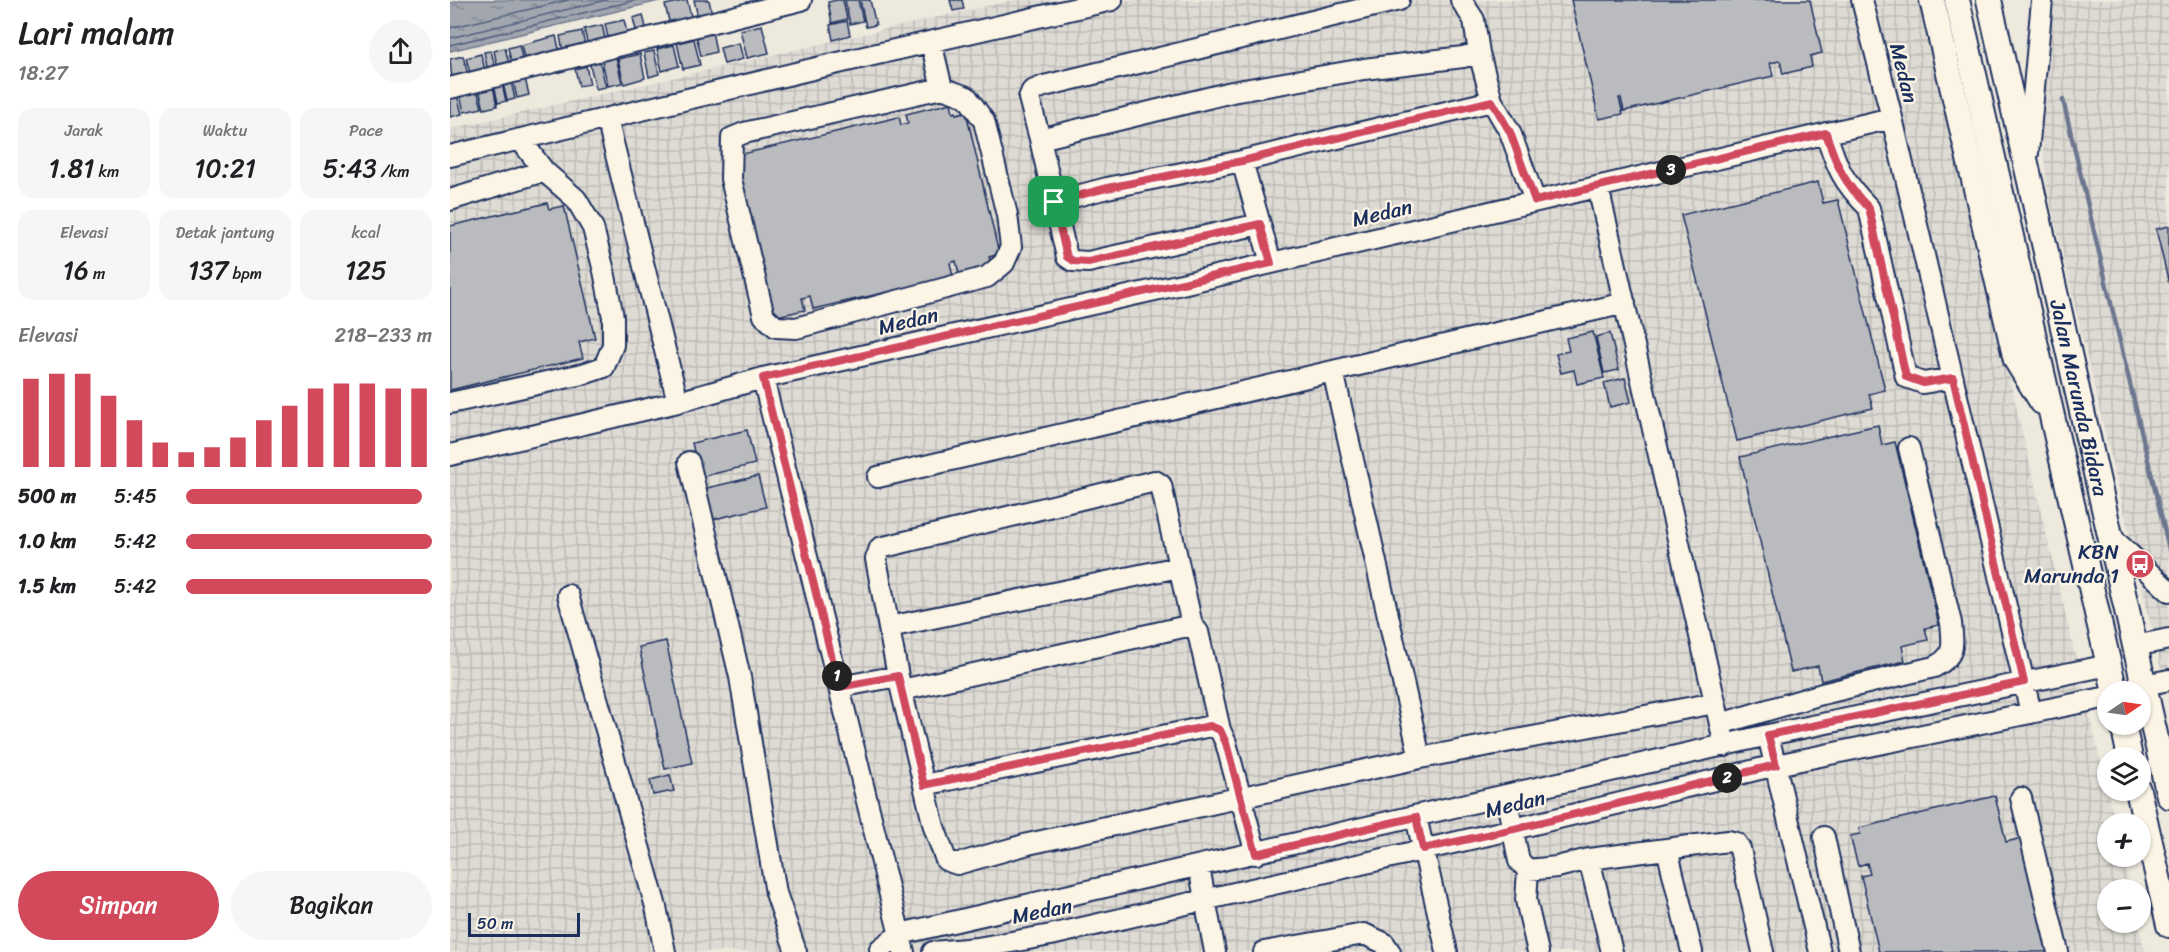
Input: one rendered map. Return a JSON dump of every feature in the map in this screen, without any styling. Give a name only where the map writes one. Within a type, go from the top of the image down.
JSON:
[{"type":"main road","points":[[1932,0],[2016,360],[2053,419]]},
{"type":"main road","name":"Jalan Marunda Bidara","points":[[1957,0],[2053,419],[2102,681]]},
{"type":"main road","name":"Jalan Marunda Bidara","points":[[1989,0],[2143,681]]},
{"type":"main road","name":"Jalan Marunda Bidara","points":[[2151,716],[2169,796]]},
{"type":"main road","points":[[2141,801],[2169,925]]},
{"type":"street","points":[[450,88],[801,0]]},
{"type":"street","points":[[450,156],[1112,0]]},
{"type":"street","points":[[1260,224],[1088,262],[1073,261],[1067,257],[1029,98],[1032,91],[1044,86],[1399,0]]},
{"type":"street","points":[[1461,0],[1474,20],[1479,53],[1492,101],[1510,132],[1535,201]]},
{"type":"street","name":"Medan","points":[[450,455],[678,402],[763,378],[1271,263],[1892,118],[1862,0]]},
{"type":"street","points":[[2027,163],[2042,0]]},
{"type":"street","points":[[931,42],[942,88]]},
{"type":"street","points":[[1040,139],[1264,86],[1479,53]]},
{"type":"street","points":[[942,88],[967,97],[984,121],[1007,215],[1011,247],[1004,263],[987,277],[796,328],[776,327],[764,316],[731,178],[732,138],[744,133],[942,88]]},
{"type":"street","points":[[1054,202],[1107,188],[1242,161],[1492,101]]},
{"type":"street","points":[[607,118],[678,402]]},
{"type":"street","points":[[1892,118],[2031,713]]},
{"type":"street","points":[[1826,133],[1837,167],[1852,192],[1869,208],[1906,377],[1923,383],[1953,378]]},
{"type":"street","points":[[450,403],[593,371],[604,367],[613,345],[613,317],[593,228],[576,199],[544,171],[520,139]]},
{"type":"street","points":[[1242,161],[1271,263]]},
{"type":"street","points":[[450,200],[544,171]]},
{"type":"street","points":[[1598,187],[1725,746]]},
{"type":"street","points":[[878,477],[1625,303]]},
{"type":"street","points":[[1333,371],[1420,758]]},
{"type":"street","points":[[763,378],[839,687],[888,948],[1199,867],[1768,735],[2098,667]]},
{"type":"street","points":[[1720,724],[1822,694],[1934,667],[1945,661],[1953,648],[1952,623],[1909,448]]},
{"type":"street","points":[[689,462],[740,677],[776,893],[796,952]]},
{"type":"street","points":[[1256,854],[1242,797],[1220,730],[1198,632],[1192,625],[1161,485],[1155,481],[880,548],[876,559],[889,627],[934,827],[946,860],[957,864],[1028,844],[1242,797],[1420,758],[1715,703]]},
{"type":"street","points":[[2110,536],[2169,591]]},
{"type":"street","points":[[889,627],[1179,567]]},
{"type":"street","points":[[568,595],[656,907],[665,952]]},
{"type":"street","points":[[839,687],[900,683],[1192,625]]},
{"type":"street","points":[[2135,646],[2169,639]]},
{"type":"street","points":[[2151,684],[2169,680]]},
{"type":"street","name":"Medan","points":[[933,952],[956,951],[1051,934],[1514,829],[1776,765],[2097,698]]},
{"type":"street","points":[[924,785],[1210,726],[1220,730]]},
{"type":"street","points":[[1768,735],[1820,952]]},
{"type":"street","points":[[1506,796],[1519,861],[1528,870],[1526,900],[1538,952]]},
{"type":"street","points":[[2021,798],[2058,952]]},
{"type":"street","points":[[1416,817],[1447,952]]},
{"type":"street","points":[[1824,837],[1849,952]]},
{"type":"street","points":[[1528,870],[1557,867],[1589,859],[1728,841],[1736,843],[1740,849],[1763,952]]},
{"type":"street","points":[[1667,849],[1692,952]]},
{"type":"street","points":[[1589,859],[1612,952]]},
{"type":"street","points":[[1199,867],[1215,952]]},
{"type":"street","points":[[1264,952],[1302,949],[1364,934],[1384,943],[1390,952]]},
{"type":"shaded area","points":[[1013,0],[1920,0],[2097,747],[2097,801],[2110,801],[2113,813],[2097,813],[2097,867],[2126,867],[2128,879],[2097,879],[2097,933],[2140,933],[2145,952],[450,952],[450,129]]},
{"type":"shaded area","points":[[2051,0],[2169,0],[2169,702],[2047,188],[2039,113]]},
{"type":"water","points":[[463,0],[663,0],[450,51],[450,3]]},
{"type":"building","points":[[687,0],[692,20],[670,25],[665,5]]},
{"type":"building","points":[[694,0],[709,0],[712,14],[698,17]]},
{"type":"building","points":[[843,0],[847,19],[832,23],[828,2]]},
{"type":"building","points":[[845,0],[858,0],[863,21],[850,24]]},
{"type":"building","points":[[860,0],[870,0],[876,25],[866,27]]},
{"type":"building","points":[[950,0],[962,0],[964,9],[953,11]]},
{"type":"building","points":[[1571,0],[1810,0],[1822,53],[1810,56],[1812,67],[1783,74],[1780,61],[1770,63],[1773,76],[1624,111],[1621,98],[1619,98],[1623,114],[1599,119]]},
{"type":"building","points":[[643,15],[648,36],[638,38],[633,18]]},
{"type":"building","points":[[624,20],[628,37],[609,42],[605,24]]},
{"type":"building","points":[[847,21],[850,35],[833,40],[830,25]]},
{"type":"building","points":[[602,25],[606,42],[588,46],[584,29]]},
{"type":"building","points":[[762,25],[769,53],[747,58],[740,30]]},
{"type":"building","points":[[582,31],[585,46],[563,52],[560,36]]},
{"type":"building","points":[[712,31],[716,52],[701,56],[696,35]]},
{"type":"building","points":[[556,36],[560,53],[525,62],[521,45]]},
{"type":"building","points":[[694,39],[700,65],[683,69],[677,43]]},
{"type":"building","points":[[739,43],[743,59],[724,64],[720,48]]},
{"type":"building","points":[[519,45],[523,62],[512,65],[508,48]]},
{"type":"building","points":[[674,45],[679,66],[662,71],[657,49]]},
{"type":"building","points":[[505,48],[510,67],[498,69],[494,51]]},
{"type":"building","points":[[491,51],[496,70],[488,72],[484,52]]},
{"type":"building","points":[[654,51],[659,74],[649,77],[644,53]]},
{"type":"building","points":[[481,54],[485,70],[470,73],[466,58]]},
{"type":"building","points":[[640,54],[645,78],[624,84],[618,59]]},
{"type":"building","points":[[463,56],[468,75],[452,79],[450,59]]},
{"type":"building","points":[[616,57],[622,83],[608,86],[602,61]]},
{"type":"building","points":[[599,59],[606,87],[596,89],[589,61]]},
{"type":"building","points":[[586,66],[590,84],[579,86],[575,69]]},
{"type":"building","points":[[524,74],[529,95],[517,98],[512,76]]},
{"type":"building","points":[[510,77],[515,99],[507,101],[502,79]]},
{"type":"building","points":[[501,79],[506,101],[498,103],[493,80]]},
{"type":"building","points":[[492,81],[497,106],[484,109],[478,85]]},
{"type":"building","points":[[476,86],[482,108],[464,112],[459,90]]},
{"type":"building","points":[[455,87],[462,114],[450,117],[450,88]]},
{"type":"building","points":[[951,103],[953,113],[966,112],[999,254],[989,257],[992,266],[959,274],[956,261],[950,263],[953,277],[813,309],[810,296],[802,298],[805,310],[772,317],[734,156],[899,117],[901,125],[908,123],[906,114]]},
{"type":"building","points":[[1818,182],[1823,203],[1838,200],[1885,390],[1869,394],[1873,408],[1737,441],[1681,215]]},
{"type":"building","points":[[547,203],[549,209],[564,206],[595,338],[579,342],[583,358],[450,390],[450,226]]},
{"type":"building","points":[[2169,226],[2169,284],[2156,229]]},
{"type":"building","points":[[1593,332],[1604,378],[1577,384],[1574,370],[1561,373],[1556,354],[1569,351],[1566,338]]},
{"type":"building","points":[[1610,333],[1619,370],[1604,373],[1596,337]]},
{"type":"building","points":[[1625,378],[1631,402],[1610,407],[1604,383]]},
{"type":"building","points":[[1878,425],[1882,445],[1895,442],[1939,625],[1925,628],[1928,640],[1902,646],[1905,661],[1821,681],[1818,666],[1791,672],[1740,457]]},
{"type":"building","points":[[747,430],[755,464],[700,477],[692,443]]},
{"type":"building","points":[[758,476],[766,507],[710,520],[703,489]]},
{"type":"building","points":[[666,641],[692,763],[665,769],[639,647]]},
{"type":"building","points":[[670,775],[674,791],[653,795],[650,780]]},
{"type":"building","points":[[1995,796],[2006,842],[2022,838],[2048,952],[1879,952],[1861,876],[1870,874],[1867,863],[1858,866],[1850,836],[1860,834],[1859,828]]},
{"type":"waterway","points":[[2063,100],[2169,549]]},
{"type":"place","name":"KBN Marunda 1","points":[[2140,564]]},
{"type":"route","points":[[1492,101],[1510,132],[1535,201],[1826,133],[1837,167],[1852,192],[1869,208],[1906,377],[1923,383],[1953,378],[2024,682],[1768,735],[1776,765],[1735,777],[1423,849],[1416,817],[1256,854],[1226,743],[1220,730],[1210,726],[924,785],[898,676],[839,687],[763,378],[1271,263],[1260,224],[1088,262],[1073,261],[1067,257],[1054,202],[1107,188],[1242,161],[1492,101]]}]
